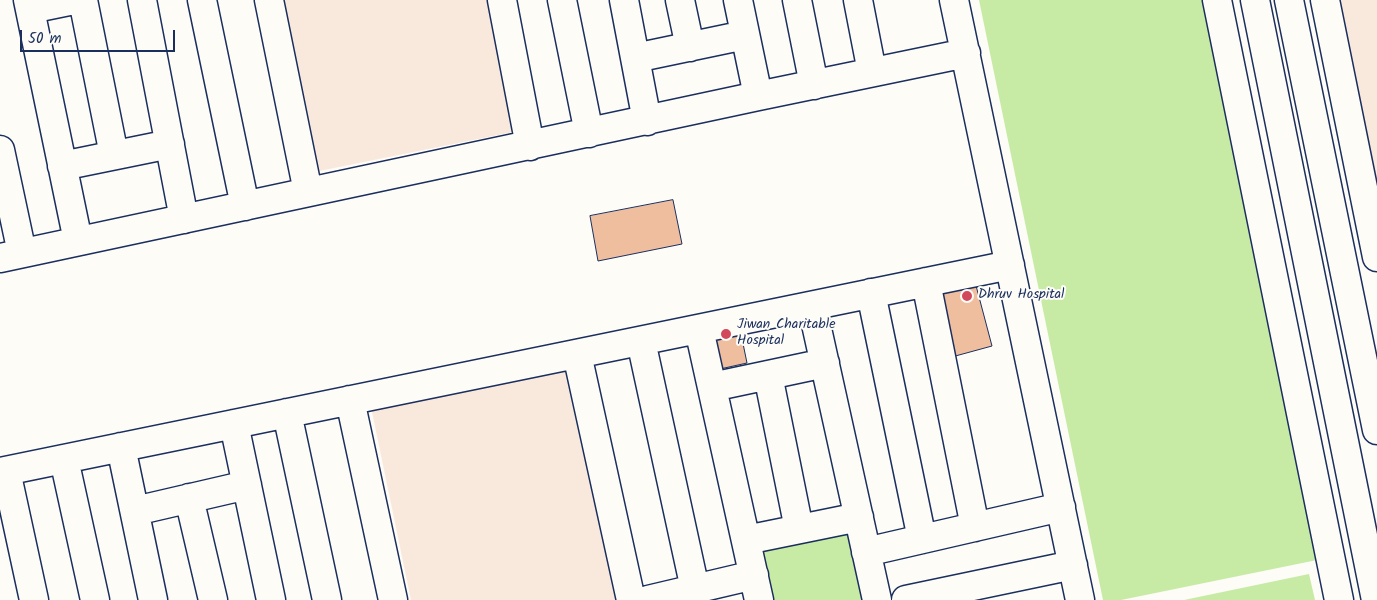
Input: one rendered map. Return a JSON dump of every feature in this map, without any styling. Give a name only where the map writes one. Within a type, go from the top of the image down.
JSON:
[{"type":"street","points":[[74,0],[29,4],[78,241]]},
{"type":"street","points":[[83,0],[114,156]]},
{"type":"street","points":[[142,0],[184,219]]},
{"type":"street","points":[[202,0],[245,206]]},
{"type":"street","points":[[269,0],[308,192]]},
{"type":"street","points":[[502,0],[530,146]]},
{"type":"street","points":[[562,0],[589,133]]},
{"type":"street","points":[[624,0],[648,121]]},
{"type":"street","points":[[680,0],[690,47]]},
{"type":"street","points":[[738,0],[758,96]]},
{"type":"street","points":[[797,0],[814,85]]},
{"type":"street","points":[[858,0],[872,72]]},
{"type":"street","points":[[954,0],[1080,600]]},
{"type":"street","points":[[1217,0],[1339,600]]},
{"type":"street","points":[[1255,0],[1376,600]]},
{"type":"street","points":[[1289,0],[1368,336],[1377,430]]},
{"type":"street","points":[[1325,0],[1377,257]]},
{"type":"street","points":[[635,58],[745,35]]},
{"type":"street","points":[[0,150],[11,255],[966,53]]},
{"type":"street","points":[[62,166],[170,144]]},
{"type":"street","points":[[34,600],[3,472],[1010,265]]},
{"type":"street","points":[[926,282],[975,527]]},
{"type":"street","points":[[871,293],[922,539]]},
{"type":"street","points":[[812,306],[877,600]]},
{"type":"street","points":[[648,600],[695,589],[757,587],[699,329]]},
{"type":"street","points":[[1325,344],[1368,336]]},
{"type":"street","points":[[641,340],[695,589]]},
{"type":"street","points":[[577,354],[631,600]]},
{"type":"street","points":[[712,387],[824,363]]},
{"type":"street","points":[[768,375],[800,529]]},
{"type":"street","points":[[350,400],[393,600]]},
{"type":"street","points":[[287,413],[327,600]]},
{"type":"street","points":[[234,424],[271,600]]},
{"type":"street","points":[[122,447],[153,600]]},
{"type":"street","points":[[64,459],[95,600]]},
{"type":"street","points":[[135,511],[247,485]]},
{"type":"street","points":[[189,498],[213,600]]},
{"type":"street","points":[[866,552],[1061,507]]},
{"type":"street","points":[[746,540],[859,517]]},
{"type":"street","points":[[923,598],[990,592],[1073,565]]},
{"type":"shaded area","points":[[284,0],[497,0],[523,130],[319,171]]},
{"type":"shaded area","points":[[1332,0],[1377,0],[1377,221]]},
{"type":"shaded area","points":[[572,365],[621,600],[411,600],[371,407]]},
{"type":"green space","points":[[979,0],[1202,0],[1317,560],[1121,600],[1103,600]]},
{"type":"green space","points":[[855,528],[870,600],[772,600],[761,547]]},
{"type":"green space","points":[[1309,574],[1315,600],[1184,600]]},
{"type":"building","points":[[673,200],[682,244],[598,261],[590,216]]},
{"type":"building","points":[[974,278],[992,346],[948,358],[930,290]]},
{"type":"building","points":[[739,324],[747,363],[720,369],[712,330]]},
{"type":"place","name":"Dhruv Hospital","points":[[967,296]]},
{"type":"place","name":"Jiwan Charitable Hospital","points":[[726,334]]}]
